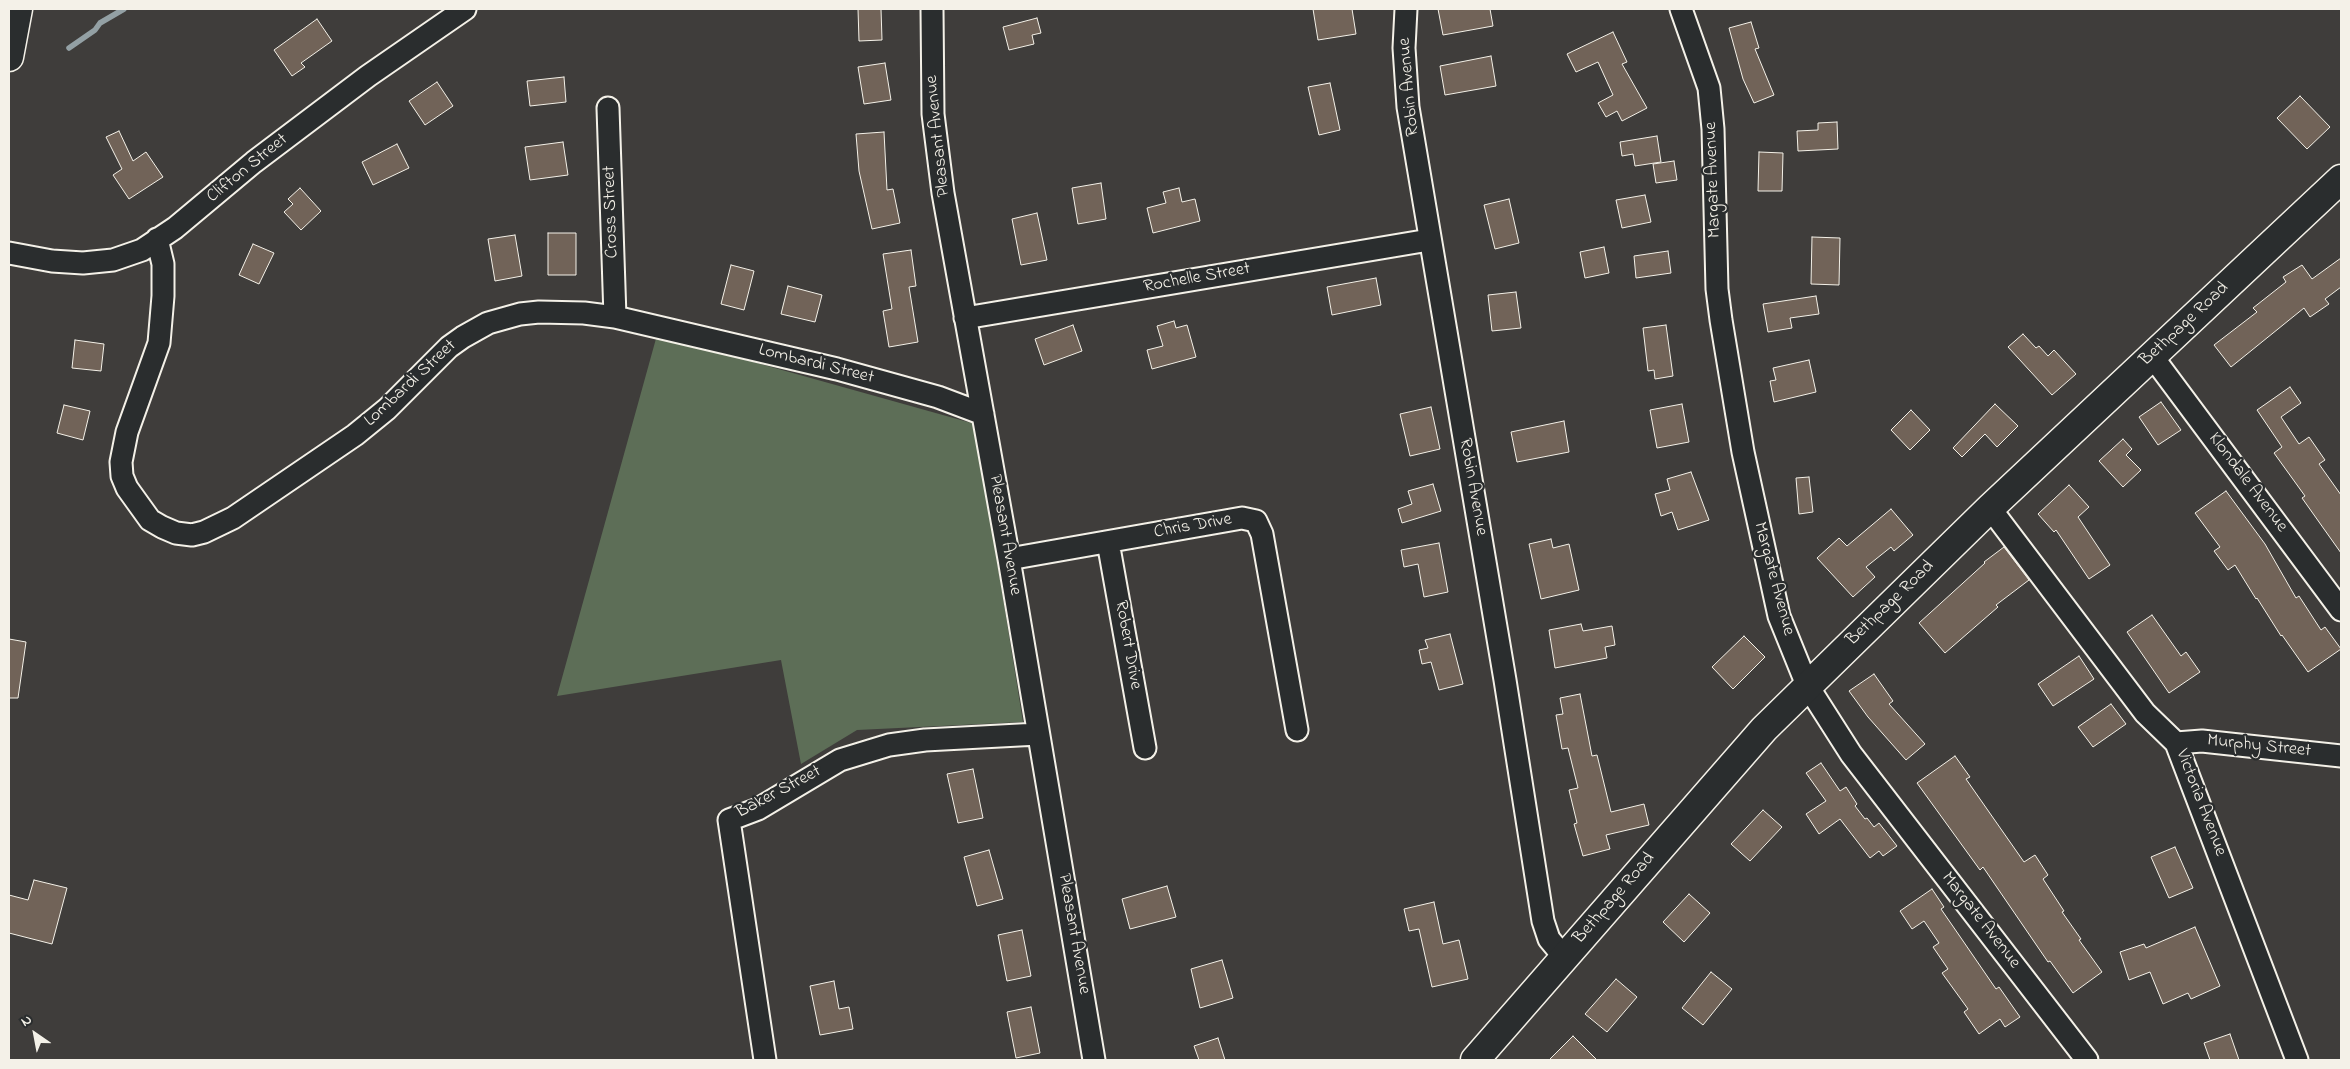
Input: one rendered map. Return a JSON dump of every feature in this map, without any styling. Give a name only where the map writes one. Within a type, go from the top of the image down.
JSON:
[{"type":"street","points":[[9,57],[18,9]]},
{"type":"street","name":"Clifton Street","points":[[9,253],[52,261],[83,263],[113,260],[142,250],[368,76],[465,9]]},
{"type":"street","name":"Pleasant Avenue","points":[[932,9],[933,114],[944,193],[1009,559],[1094,1060]]},
{"type":"street","name":"Robin Avenue","points":[[1406,9],[1404,48],[1408,107],[1429,240],[1505,680],[1543,921],[1549,939],[1564,957]]},
{"type":"street","name":"Margate Avenue","points":[[1681,9],[1709,88],[1714,129],[1717,290],[1743,452],[1779,616],[1807,685],[1851,754],[2087,1060]]},
{"type":"street","name":"Cross Street","points":[[608,108],[615,317]]},
{"type":"street","name":"Bethpage Road","points":[[1475,1060],[1757,737],[1807,685],[1990,508],[2340,183]]},
{"type":"street","name":"Lombardi Street","points":[[157,240],[163,264],[163,296],[159,343],[127,432],[122,462],[122,476],[136,502],[150,520],[176,532],[192,534],[204,532],[234,518],[355,435],[387,409],[449,347],[463,337],[488,323],[520,314],[539,312],[584,313],[615,317],[837,368],[938,397],[983,414]]},
{"type":"street","name":"Rochelle Street","points":[[966,318],[1429,240]]},
{"type":"street","name":"Klondale Avenue","points":[[2152,356],[2341,610]]},
{"type":"street","name":"Victoria Avenue","points":[[1990,508],[2144,713],[2176,742],[2296,1060]]},
{"type":"street","name":"Chris Drive","points":[[1009,559],[1242,518],[1256,521],[1262,534],[1297,730]]},
{"type":"street","name":"Robert Drive","points":[[1108,542],[1145,748]]},
{"type":"street","name":"Baker Street","points":[[765,1060],[729,820],[758,809],[840,760],[888,745],[925,740],[1038,734]]},
{"type":"street","name":"Murphy Street","points":[[2176,742],[2202,741],[2341,756]]},
{"type":"green space","points":[[657,335],[975,424],[1023,722],[857,730],[801,764],[781,660],[557,696]]},
{"type":"building","points":[[858,9],[881,9],[882,40],[859,41]]},
{"type":"building","points":[[1313,9],[1352,9],[1356,34],[1318,40]]},
{"type":"building","points":[[1438,9],[1490,9],[1493,26],[1443,35]]},
{"type":"building","points":[[1037,18],[1041,33],[1032,35],[1034,44],[1009,50],[1003,27]]},
{"type":"building","points":[[317,19],[332,41],[301,63],[305,67],[292,76],[274,50]]},
{"type":"building","points":[[1751,22],[1759,48],[1755,49],[1774,95],[1754,103],[1743,79],[1729,28]]},
{"type":"building","points":[[1613,32],[1627,62],[1622,64],[1647,108],[1622,121],[1617,111],[1606,117],[1598,103],[1613,95],[1598,62],[1576,72],[1567,54]]},
{"type":"building","points":[[1491,56],[1496,86],[1445,95],[1440,66]]},
{"type":"building","points":[[885,63],[891,100],[864,104],[858,67]]},
{"type":"building","points":[[564,77],[566,102],[530,106],[527,81]]},
{"type":"building","points":[[437,82],[453,106],[425,125],[409,101]]},
{"type":"building","points":[[1330,83],[1340,130],[1319,135],[1308,87]]},
{"type":"building","points":[[2300,96],[2330,127],[2307,149],[2277,118]]},
{"type":"building","points":[[1837,122],[1838,149],[1798,151],[1797,131],[1818,130],[1818,123]]},
{"type":"building","points":[[119,131],[133,161],[146,152],[163,177],[129,199],[113,175],[122,169],[106,137]]},
{"type":"building","points":[[884,132],[887,190],[893,189],[900,223],[872,229],[859,171],[856,134]]},
{"type":"building","points":[[1657,136],[1661,162],[1635,166],[1633,154],[1622,156],[1620,142]]},
{"type":"building","points":[[563,142],[568,175],[530,180],[525,147]]},
{"type":"building","points":[[397,144],[409,168],[373,185],[362,162]]},
{"type":"building","points":[[1759,152],[1783,153],[1782,191],[1758,191]]},
{"type":"building","points":[[1674,161],[1677,180],[1656,183],[1653,164]]},
{"type":"building","points":[[1101,183],[1106,219],[1078,224],[1072,188]]},
{"type":"building","points":[[300,188],[321,211],[301,230],[284,212],[293,204],[288,199]]},
{"type":"building","points":[[1179,188],[1182,202],[1195,199],[1200,221],[1153,233],[1147,208],[1166,203],[1163,192]]},
{"type":"building","points":[[1645,195],[1651,222],[1622,228],[1616,200]]},
{"type":"building","points":[[1509,199],[1519,243],[1495,249],[1484,205]]},
{"type":"building","points":[[1037,213],[1047,260],[1021,265],[1012,219]]},
{"type":"building","points":[[548,233],[576,233],[576,275],[548,275]]},
{"type":"building","points":[[515,235],[522,276],[495,281],[488,239]]},
{"type":"building","points":[[1812,237],[1840,238],[1839,285],[1811,284]]},
{"type":"building","points":[[253,244],[274,253],[259,284],[239,275]]},
{"type":"building","points":[[1604,247],[1609,273],[1585,278],[1580,252]]},
{"type":"building","points":[[911,250],[916,286],[909,287],[918,342],[889,347],[883,311],[892,309],[883,254]]},
{"type":"building","points":[[1668,251],[1671,273],[1636,278],[1634,256]]},
{"type":"building","points":[[2341,258],[2341,287],[2325,299],[2329,304],[2310,317],[2304,308],[2231,367],[2214,345],[2257,312],[2253,308],[2286,282],[2283,277],[2302,265],[2312,279]]},
{"type":"building","points":[[731,265],[754,271],[744,310],[721,304]]},
{"type":"building","points":[[1376,278],[1381,305],[1332,315],[1327,287]]},
{"type":"building","points":[[788,286],[822,295],[815,322],[781,314]]},
{"type":"building","points":[[1516,292],[1521,328],[1492,331],[1488,295]]},
{"type":"building","points":[[1816,296],[1819,314],[1790,318],[1792,328],[1768,332],[1763,304]]},
{"type":"building","points":[[1174,321],[1176,328],[1187,325],[1196,357],[1152,369],[1147,350],[1163,346],[1157,326]]},
{"type":"building","points":[[1073,325],[1082,351],[1044,365],[1035,339]]},
{"type":"building","points":[[1666,325],[1673,376],[1655,379],[1654,370],[1648,371],[1643,328]]},
{"type":"building","points":[[2023,334],[2036,348],[2039,346],[2048,356],[2054,350],[2076,374],[2052,395],[2008,347]]},
{"type":"building","points":[[75,340],[104,344],[101,371],[72,368]]},
{"type":"building","points":[[1809,360],[1816,392],[1774,402],[1770,381],[1776,380],[1773,368]]},
{"type":"building","points":[[2290,387],[2301,403],[2281,417],[2299,444],[2309,437],[2325,460],[2319,464],[2341,495],[2341,553],[2302,498],[2305,496],[2274,453],[2282,447],[2257,410]]},
{"type":"building","points":[[2161,402],[2181,430],[2158,445],[2139,417]]},
{"type":"building","points":[[1682,404],[1689,442],[1657,448],[1650,410]]},
{"type":"building","points":[[1995,404],[2018,426],[1997,447],[1985,434],[1962,457],[1953,448]]},
{"type":"building","points":[[64,405],[90,411],[83,440],[57,433]]},
{"type":"building","points":[[1431,407],[1440,449],[1410,456],[1400,414]]},
{"type":"building","points":[[1911,410],[1930,430],[1910,450],[1891,430]]},
{"type":"building","points":[[1564,421],[1569,452],[1517,462],[1511,432]]},
{"type":"building","points":[[2123,439],[2132,449],[2126,455],[2141,470],[2123,487],[2099,461]]},
{"type":"building","points":[[1691,472],[1709,520],[1678,530],[1672,512],[1661,516],[1655,494],[1670,490],[1667,479]]},
{"type":"building","points":[[1809,477],[1813,512],[1799,514],[1796,478]]},
{"type":"building","points":[[1433,484],[1441,511],[1402,523],[1398,509],[1412,504],[1408,491]]},
{"type":"building","points":[[2069,485],[2089,507],[2078,517],[2110,565],[2089,579],[2056,530],[2054,532],[2038,514]]},
{"type":"building","points":[[2226,491],[2265,544],[2296,598],[2299,596],[2321,630],[2325,627],[2341,649],[2308,672],[2281,636],[2235,565],[2228,570],[2214,551],[2220,547],[2195,513]]},
{"type":"building","points":[[1891,509],[1913,535],[1894,551],[1891,547],[1866,567],[1875,577],[1853,597],[1817,558],[1839,538],[1847,546]]},
{"type":"building","points":[[1551,539],[1553,548],[1569,544],[1579,590],[1541,599],[1529,544]]},
{"type":"building","points":[[1439,543],[1448,592],[1424,597],[1418,564],[1404,567],[1401,550]]},
{"type":"building","points":[[2004,547],[2029,580],[1996,605],[1998,607],[1945,653],[1919,623],[1984,562]]},
{"type":"building","points":[[2152,615],[2181,656],[2186,652],[2200,672],[2169,693],[2127,632]]},
{"type":"building","points":[[1581,624],[1583,631],[1612,626],[1615,645],[1605,647],[1607,658],[1555,668],[1549,630]]},
{"type":"building","points":[[1450,634],[1463,684],[1439,690],[1431,662],[1422,664],[1419,650],[1428,648],[1425,640]]},
{"type":"building","points":[[1744,636],[1765,657],[1733,689],[1712,667]]},
{"type":"building","points":[[9,639],[26,642],[18,698],[9,698]]},
{"type":"building","points":[[2079,656],[2094,679],[2053,706],[2038,684]]},
{"type":"building","points":[[1874,674],[1893,701],[1889,704],[1925,744],[1906,760],[1868,717],[1849,691]]},
{"type":"building","points":[[1580,694],[1592,756],[1597,755],[1611,812],[1644,804],[1649,825],[1606,835],[1610,849],[1583,856],[1574,824],[1577,823],[1569,790],[1578,788],[1568,748],[1562,749],[1556,715],[1563,714],[1560,698]]},
{"type":"building","points":[[2111,704],[2126,724],[2093,747],[2078,727]]},
{"type":"building","points":[[1955,756],[1970,777],[1966,779],[2024,862],[2035,855],[2048,875],[2043,879],[2064,911],[2062,912],[2081,939],[2079,940],[2102,972],[2073,993],[2050,961],[2048,962],[1983,867],[1980,870],[1917,783]]},
{"type":"building","points":[[1821,763],[1840,791],[1846,787],[1857,804],[1855,806],[1865,819],[1867,818],[1874,827],[1879,823],[1897,846],[1883,856],[1879,851],[1870,858],[1840,819],[1819,834],[1806,814],[1826,801],[1806,773]]},
{"type":"building","points":[[973,769],[983,818],[958,823],[947,774]]},
{"type":"building","points":[[1763,810],[1782,827],[1750,861],[1731,844]]},
{"type":"building","points":[[2175,847],[2193,888],[2169,898],[2151,857]]},
{"type":"building","points":[[989,850],[1003,899],[977,906],[964,857]]},
{"type":"building","points":[[34,880],[67,888],[52,944],[9,933],[9,895],[28,900]]},
{"type":"building","points":[[1167,886],[1176,917],[1130,929],[1122,899]]},
{"type":"building","points":[[1932,889],[1944,907],[1941,909],[1996,989],[1999,987],[2020,1017],[2005,1027],[2000,1019],[1979,1034],[1964,1012],[1968,1009],[1942,973],[1948,969],[1933,947],[1939,943],[1924,921],[1912,929],[1900,911]]},
{"type":"building","points":[[1689,894],[1710,913],[1684,942],[1663,922]]},
{"type":"building","points":[[1434,902],[1443,944],[1459,940],[1468,979],[1432,987],[1419,929],[1409,931],[1404,909]]},
{"type":"building","points":[[2195,927],[2220,986],[2191,999],[2188,993],[2163,1004],[2150,972],[2129,980],[2120,952],[2144,944],[2146,948]]},
{"type":"building","points":[[1022,930],[1031,976],[1007,981],[998,935]]},
{"type":"building","points":[[1222,960],[1233,998],[1200,1008],[1191,969]]},
{"type":"building","points":[[1711,972],[1732,989],[1703,1025],[1682,1008]]},
{"type":"building","points":[[1616,979],[1637,997],[1607,1032],[1585,1014]]},
{"type":"building","points":[[834,981],[839,1009],[849,1007],[853,1029],[820,1035],[810,986]]},
{"type":"building","points":[[1031,1007],[1040,1053],[1016,1058],[1007,1012]]},
{"type":"building","points":[[2230,1034],[2239,1060],[2210,1060],[2204,1043]]},
{"type":"building","points":[[1573,1036],[1597,1060],[1549,1060]]},
{"type":"building","points":[[1218,1038],[1225,1060],[1199,1060],[1194,1046]]},
{"type":"waterway","points":[[69,48],[95,30],[100,23],[124,9]]}]
